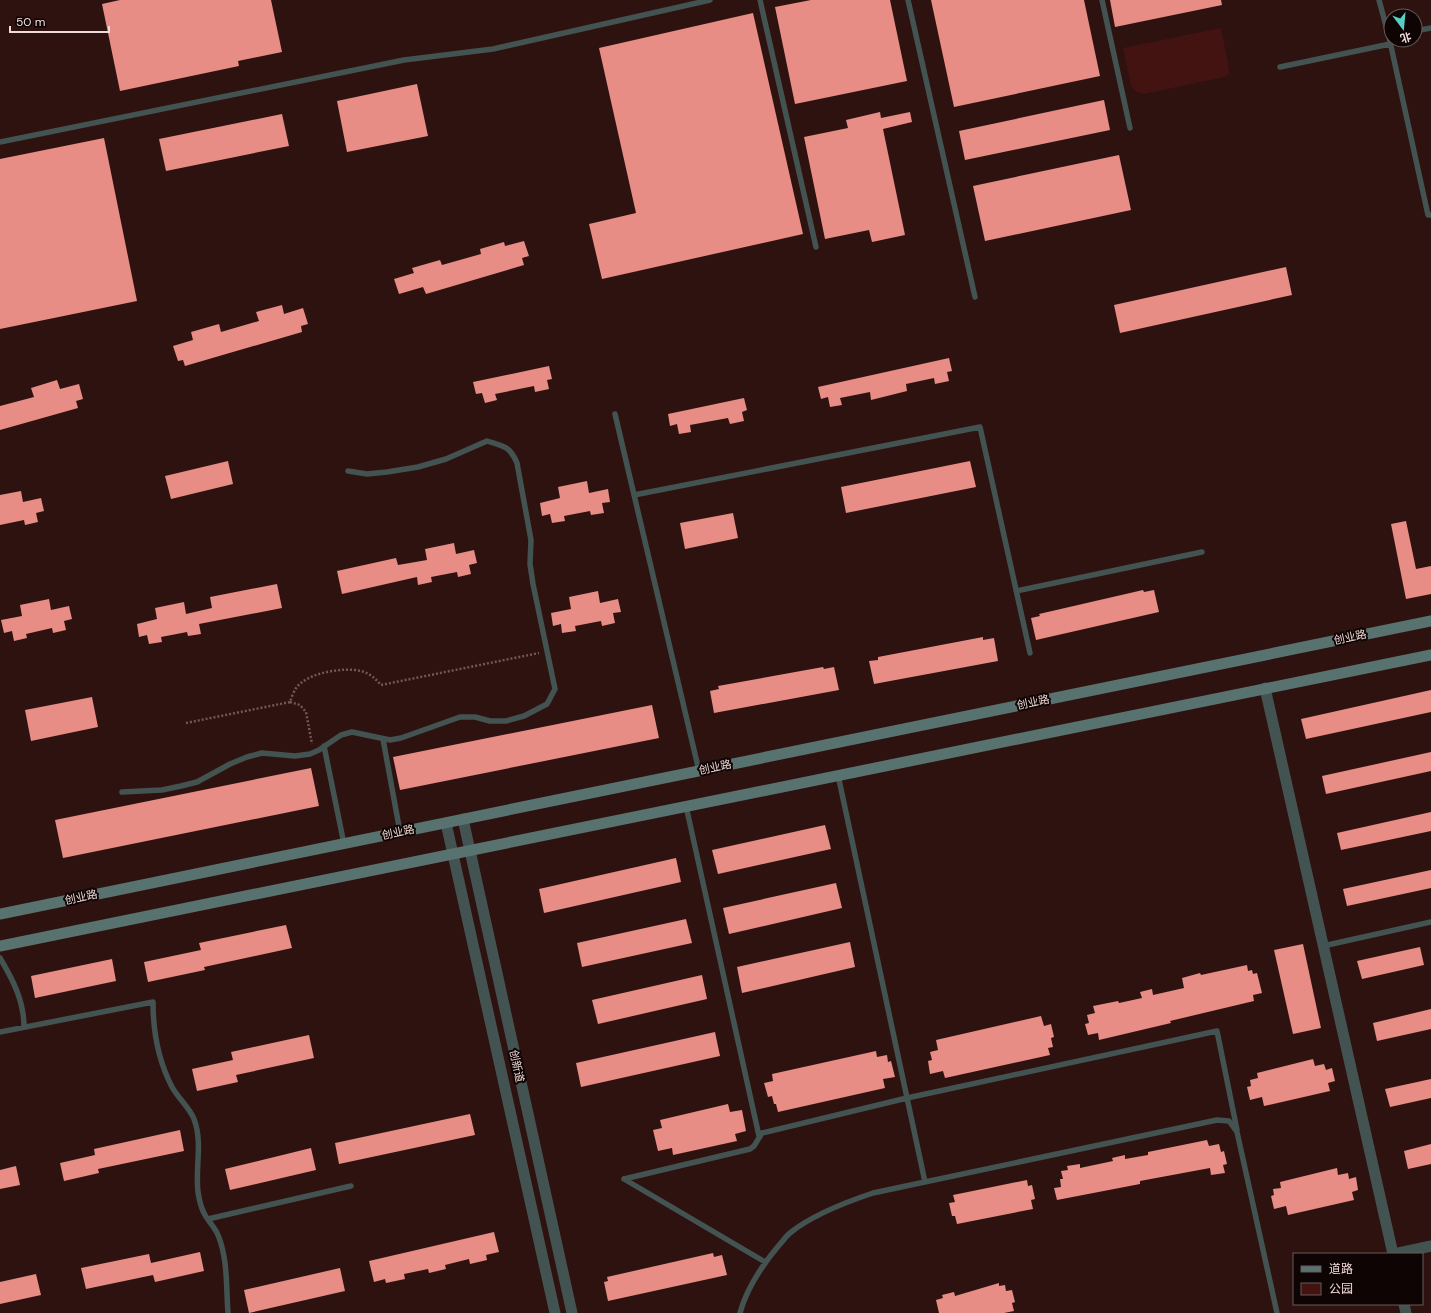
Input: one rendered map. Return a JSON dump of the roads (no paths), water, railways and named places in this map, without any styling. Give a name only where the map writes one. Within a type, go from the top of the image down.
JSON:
[{"type":"main road","name":"创业路","points":[[0,914],[1431,621]]},
{"type":"main road","points":[[0,946],[1431,655]]},
{"type":"street","points":[[1265,688],[1393,1253]]},
{"type":"street","name":"创新道","points":[[463,819],[572,1313]]},
{"type":"street","name":"创新道","points":[[446,823],[555,1313]]},
{"type":"street","points":[[1398,1253],[1431,1246]]},
{"type":"lane","points":[[0,142],[404,60],[493,49],[710,0]]},
{"type":"lane","points":[[760,0],[816,247]]},
{"type":"lane","points":[[908,0],[975,298]]},
{"type":"lane","points":[[1102,0],[1130,128]]},
{"type":"lane","points":[[1379,0],[1383,13]]},
{"type":"lane","points":[[1280,67],[1383,45]]},
{"type":"lane","points":[[1391,48],[1428,215],[1431,215]]},
{"type":"lane","points":[[615,414],[699,771]]},
{"type":"lane","points":[[634,495],[980,427],[1030,653]]},
{"type":"lane","points":[[122,792],[162,790],[197,782],[230,764],[262,753],[295,756],[310,754],[341,735],[352,732],[390,740],[401,738],[460,717],[475,717],[490,721],[506,721],[524,716],[548,704],[555,689],[533,584],[530,564],[531,540],[517,463],[513,454],[505,447],[487,441],[446,459],[418,467],[366,474],[348,471]]},
{"type":"lane","points":[[1016,591],[1202,552]]},
{"type":"lane","points":[[383,739],[400,832]]},
{"type":"lane","points":[[324,746],[344,844]]},
{"type":"lane","points":[[838,775],[925,1182]]},
{"type":"lane","points":[[686,806],[759,1136]]},
{"type":"lane","points":[[1323,946],[1431,922]]},
{"type":"lane","points":[[0,958],[9,972],[19,994],[23,1010],[24,1027]]},
{"type":"lane","points":[[0,1032],[153,1002],[153,1024],[166,1073],[172,1087],[189,1110],[194,1120],[199,1147],[198,1190],[201,1204],[208,1220],[218,1234],[225,1262],[228,1313]]},
{"type":"lane","points":[[765,1262],[624,1179],[750,1149],[754,1146],[762,1133],[907,1098],[1217,1031],[1277,1313]]},
{"type":"lane","points":[[740,1313],[743,1302],[765,1262],[790,1233],[816,1217],[847,1202],[873,1193],[1217,1120],[1228,1121],[1238,1132]]},
{"type":"lane","points":[[208,1220],[351,1186]]}]
